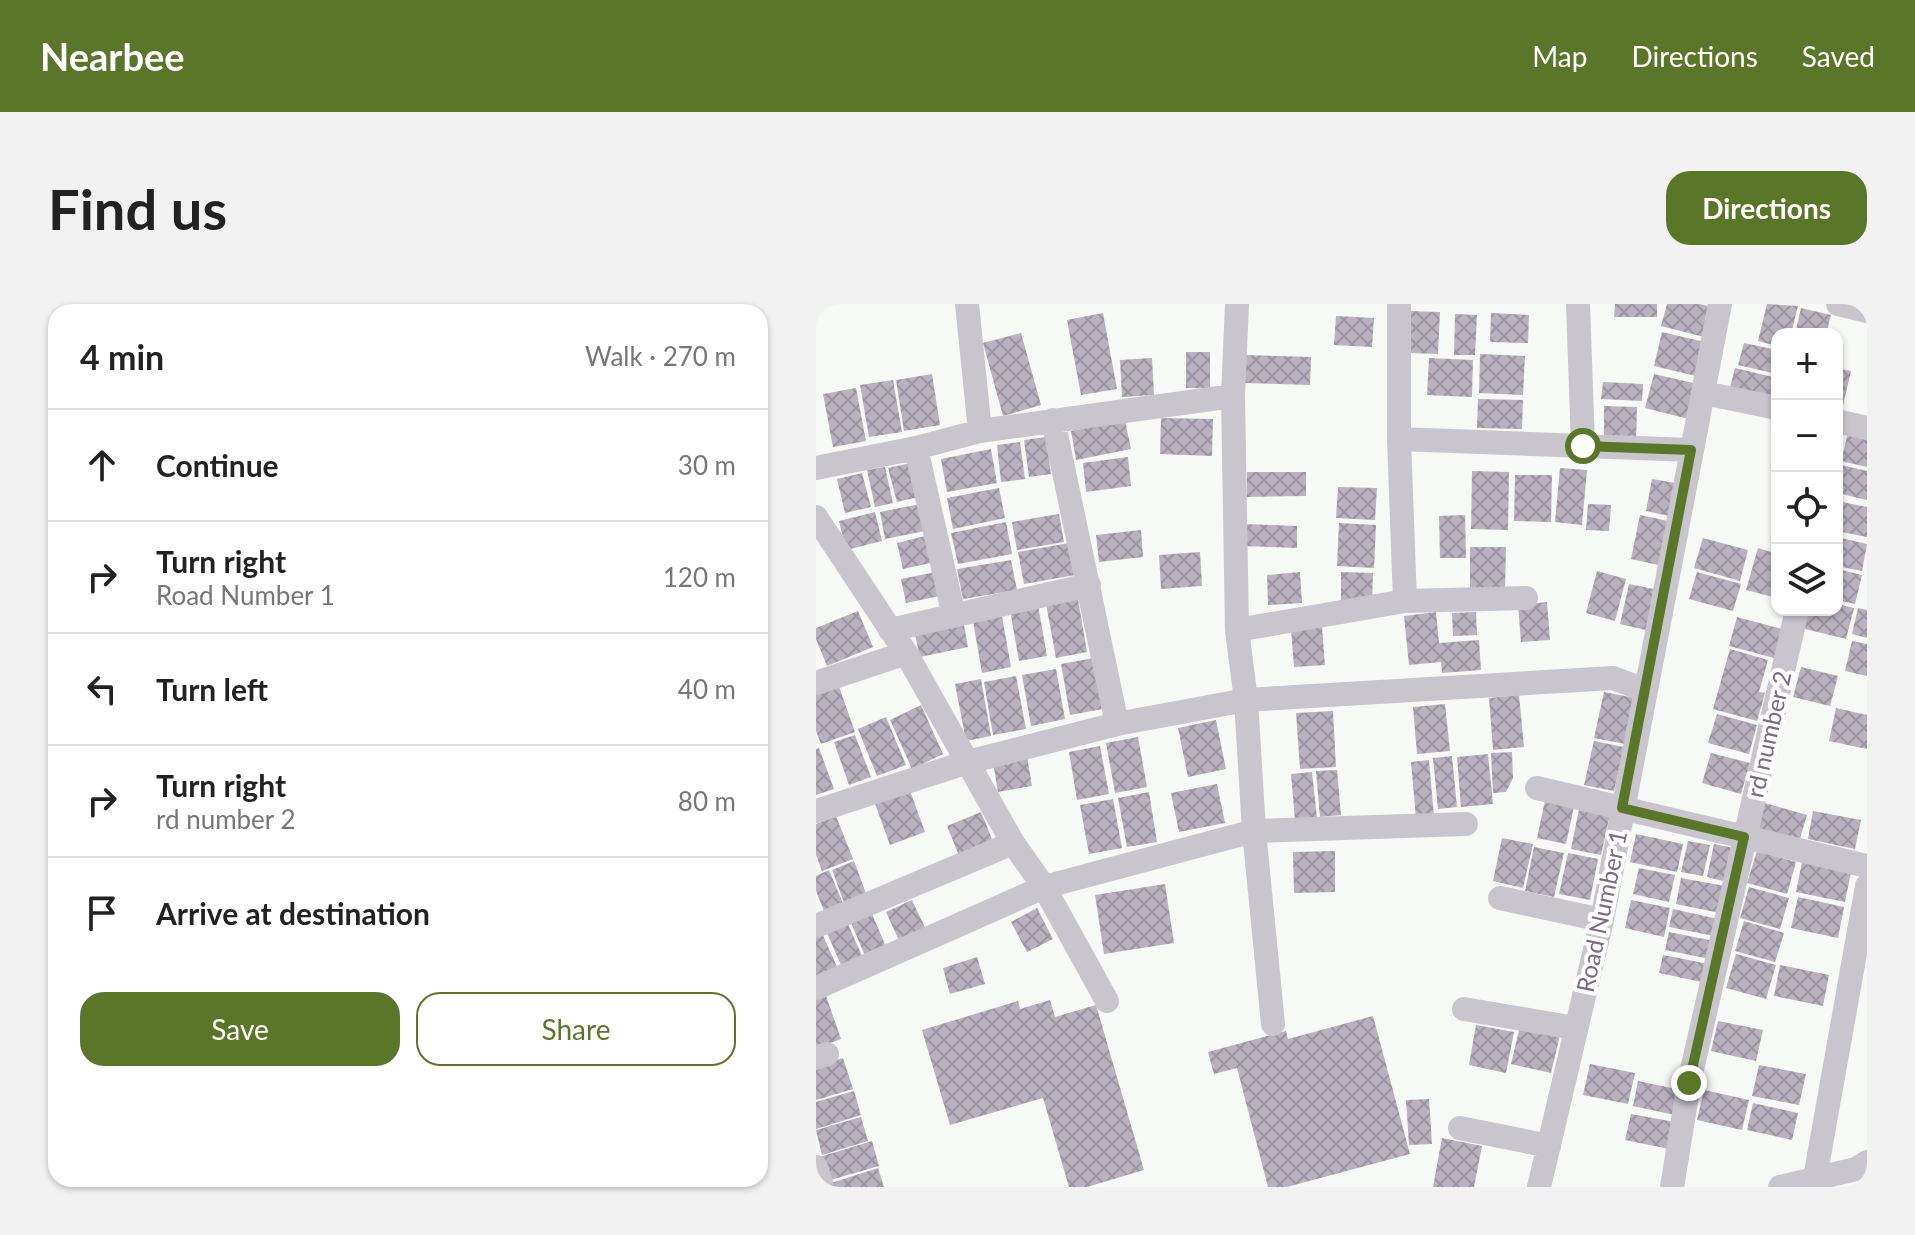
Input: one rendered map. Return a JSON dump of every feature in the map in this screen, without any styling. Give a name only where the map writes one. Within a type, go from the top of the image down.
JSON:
[{"type":"street","points":[[967,304],[980,431]]},
{"type":"street","points":[[1237,304],[1233,396],[1237,630],[1246,700],[1254,831],[1273,1024]]},
{"type":"street","points":[[1399,304],[1399,439],[1405,601]]},
{"type":"street","points":[[1578,304],[1583,446]]},
{"type":"street","name":"Road Number 1","points":[[1539,1187],[1602,920],[1720,304]]},
{"type":"street","points":[[1838,304],[1867,311]]},
{"type":"street","points":[[1704,393],[1771,407]]},
{"type":"street","points":[[816,468],[916,448],[980,431],[1233,396]]},
{"type":"street","points":[[1053,420],[1117,724]]},
{"type":"street","points":[[1843,426],[1867,428]]},
{"type":"street","points":[[1399,439],[1691,450]]},
{"type":"street","points":[[916,448],[954,616]]},
{"type":"street","points":[[819,527],[906,653],[1013,843],[1044,887],[1107,1001]]},
{"type":"street","points":[[890,630],[1089,585]]},
{"type":"street","points":[[1237,630],[1405,601],[1526,598]]},
{"type":"street","name":"rd number 2","points":[[1672,1187],[1689,1083],[1796,616]]},
{"type":"street","points":[[816,683],[906,653]]},
{"type":"street","points":[[816,811],[968,762],[1117,724],[1246,700],[1613,678],[1645,690]]},
{"type":"street","points":[[1537,788],[1867,866]]},
{"type":"street","points":[[816,988],[1044,887],[1254,831],[1466,824]]},
{"type":"street","points":[[816,926],[1013,843]]},
{"type":"street","points":[[1863,1167],[1798,1184],[1867,886]]},
{"type":"street","points":[[1500,898],[1602,920]]},
{"type":"street","points":[[1464,1009],[1575,1028]]},
{"type":"street","points":[[1460,1128],[1549,1146]]},
{"type":"street","points":[[816,1167],[822,1187]]},
{"type":"building","points":[[1615,304],[1657,304],[1657,317],[1614,317]]},
{"type":"building","points":[[1667,304],[1700,304],[1716,308],[1708,338],[1661,326]]},
{"type":"building","points":[[1767,304],[1798,306],[1792,328],[1771,328],[1771,344],[1758,341]]},
{"type":"building","points":[[1801,308],[1831,315],[1828,328],[1796,328]]},
{"type":"building","points":[[1410,311],[1440,312],[1438,354],[1409,353]]},
{"type":"building","points":[[1103,313],[1117,389],[1081,395],[1067,320]]},
{"type":"building","points":[[1491,313],[1529,315],[1528,343],[1490,342]]},
{"type":"building","points":[[1455,314],[1477,315],[1475,355],[1454,355]]},
{"type":"building","points":[[1336,316],[1374,318],[1372,347],[1334,345]]},
{"type":"building","points":[[1662,332],[1709,343],[1700,377],[1654,366]]},
{"type":"building","points":[[1021,333],[1041,405],[1003,416],[983,343]]},
{"type":"building","points":[[1744,343],[1771,349],[1771,373],[1738,365]]},
{"type":"building","points":[[1186,352],[1210,352],[1210,388],[1186,388]]},
{"type":"building","points":[[1480,354],[1525,356],[1523,395],[1479,393]]},
{"type":"building","points":[[1245,355],[1311,357],[1310,385],[1244,383]]},
{"type":"building","points":[[1152,358],[1154,395],[1122,397],[1120,360]]},
{"type":"building","points":[[1429,358],[1473,360],[1472,397],[1427,395]]},
{"type":"building","points":[[1735,368],[1771,377],[1771,397],[1730,388]]},
{"type":"building","points":[[1843,369],[1851,371],[1843,405]]},
{"type":"building","points":[[932,374],[940,425],[904,431],[896,380]]},
{"type":"building","points":[[1654,374],[1702,385],[1693,420],[1645,408]]},
{"type":"building","points":[[893,380],[902,432],[869,437],[860,385]]},
{"type":"building","points":[[1603,382],[1643,384],[1642,401],[1601,399]]},
{"type":"building","points":[[856,388],[866,441],[833,447],[823,394]]},
{"type":"building","points":[[1478,399],[1523,400],[1522,429],[1477,428]]},
{"type":"building","points":[[1604,406],[1637,407],[1636,443],[1604,442]]},
{"type":"building","points":[[1161,418],[1213,419],[1212,456],[1160,454]]},
{"type":"building","points":[[1125,420],[1131,449],[1076,460],[1071,431]]},
{"type":"building","points":[[1849,429],[1867,433],[1867,467],[1843,461]]},
{"type":"building","points":[[1046,437],[1051,474],[1029,477],[1024,440]]},
{"type":"building","points":[[1020,442],[1025,479],[1001,482],[997,445]]},
{"type":"building","points":[[991,449],[997,483],[947,492],[941,459]]},
{"type":"building","points":[[1128,457],[1131,486],[1086,492],[1083,463]]},
{"type":"building","points":[[911,463],[919,497],[897,502],[888,468]]},
{"type":"building","points":[[1843,465],[1867,471],[1867,500],[1843,494]]},
{"type":"building","points":[[885,467],[893,503],[875,507],[867,470]]},
{"type":"building","points":[[1560,468],[1587,470],[1582,525],[1555,522]]},
{"type":"building","points":[[1472,471],[1509,472],[1508,530],[1471,529]]},
{"type":"building","points":[[1247,472],[1306,472],[1306,496],[1247,497]]},
{"type":"building","points":[[862,473],[871,507],[845,513],[837,479]]},
{"type":"building","points":[[1515,475],[1552,475],[1551,522],[1514,521]]},
{"type":"building","points":[[1652,479],[1681,484],[1674,517],[1646,511]]},
{"type":"building","points":[[1338,487],[1377,488],[1375,520],[1336,518]]},
{"type":"building","points":[[999,488],[1005,518],[953,529],[947,498]]},
{"type":"building","points":[[1843,502],[1867,507],[1867,537],[1843,532]]},
{"type":"building","points":[[920,504],[925,531],[885,539],[880,512]]},
{"type":"building","points":[[1588,504],[1611,505],[1609,531],[1586,530]]},
{"type":"building","points":[[875,512],[882,541],[846,550],[839,521]]},
{"type":"building","points":[[1059,514],[1064,542],[1017,550],[1012,522]]},
{"type":"building","points":[[1465,515],[1466,558],[1440,558],[1439,516]]},
{"type":"building","points":[[1640,515],[1672,522],[1663,566],[1631,559]]},
{"type":"building","points":[[1006,522],[1012,554],[958,564],[951,533]]},
{"type":"building","points":[[1339,523],[1376,525],[1374,568],[1337,566]]},
{"type":"building","points":[[1242,524],[1297,526],[1297,548],[1241,546]]},
{"type":"building","points":[[1141,530],[1143,557],[1099,562],[1096,535]]},
{"type":"building","points":[[929,535],[935,562],[903,569],[897,543]]},
{"type":"building","points":[[1703,538],[1748,550],[1740,581],[1694,568]]},
{"type":"building","points":[[1843,538],[1867,544],[1862,571],[1843,567]]},
{"type":"building","points":[[1069,543],[1075,575],[1024,584],[1018,552]]},
{"type":"building","points":[[1470,547],[1506,547],[1505,589],[1470,589]]},
{"type":"building","points":[[1758,548],[1771,552],[1771,596],[1746,590]]},
{"type":"building","points":[[1200,552],[1202,586],[1161,589],[1159,555]]},
{"type":"building","points":[[1011,560],[1017,590],[963,599],[957,569]]},
{"type":"building","points":[[1843,570],[1862,575],[1855,604],[1843,601]]},
{"type":"building","points":[[1597,571],[1626,579],[1615,621],[1586,613]]},
{"type":"building","points":[[936,572],[940,596],[906,603],[901,579]]},
{"type":"building","points":[[1300,572],[1302,603],[1268,605],[1267,575]]},
{"type":"building","points":[[1341,572],[1373,573],[1372,601],[1341,600]]},
{"type":"building","points":[[1697,572],[1741,584],[1733,611],[1689,599]]},
{"type":"building","points":[[1629,584],[1659,590],[1650,631],[1620,624]]},
{"type":"building","points":[[1078,599],[1087,652],[1056,658],[1046,604]]},
{"type":"building","points":[[1547,602],[1550,640],[1521,642],[1518,605]]},
{"type":"building","points":[[1038,605],[1047,656],[1019,661],[1010,610]]},
{"type":"building","points":[[1843,605],[1854,608],[1846,639],[1801,628],[1804,616],[1843,616]]},
{"type":"building","points":[[1858,608],[1867,610],[1867,638],[1852,634]]},
{"type":"building","points":[[858,611],[873,647],[827,666],[816,639],[816,628]]},
{"type":"building","points":[[1436,612],[1439,643],[1479,640],[1481,670],[1442,673],[1441,662],[1409,665],[1404,616]]},
{"type":"building","points":[[1476,612],[1477,635],[1453,636],[1452,613]]},
{"type":"building","points":[[1002,616],[1011,667],[982,673],[973,621]]},
{"type":"building","points":[[1737,617],[1782,629],[1774,658],[1729,646]]},
{"type":"building","points":[[963,620],[968,647],[920,657],[914,630]]},
{"type":"building","points":[[1322,627],[1325,665],[1294,667],[1291,629]]},
{"type":"building","points":[[1852,641],[1867,644],[1867,676],[1845,671]]},
{"type":"building","points":[[1730,649],[1768,660],[1759,692],[1765,693],[1757,721],[1713,709]]},
{"type":"building","points":[[1094,658],[1103,709],[1070,715],[1061,664]]},
{"type":"building","points":[[1801,667],[1838,676],[1830,706],[1793,697]]},
{"type":"building","points":[[1056,669],[1065,719],[1031,726],[1022,675]]},
{"type":"building","points":[[1016,676],[1026,729],[993,735],[984,682]]},
{"type":"building","points":[[981,679],[991,736],[966,741],[955,684]]},
{"type":"building","points":[[838,684],[855,732],[821,744],[816,731],[816,692]]},
{"type":"building","points":[[1604,692],[1635,698],[1625,744],[1594,738]]},
{"type":"building","points":[[1519,695],[1524,747],[1493,750],[1489,698]]},
{"type":"building","points":[[1445,704],[1450,751],[1417,754],[1413,707]]},
{"type":"building","points":[[921,705],[943,754],[912,769],[890,720]]},
{"type":"building","points":[[1836,708],[1867,715],[1867,749],[1829,741]]},
{"type":"building","points":[[1333,711],[1336,767],[1300,769],[1296,713]]},
{"type":"building","points":[[1717,714],[1757,725],[1749,754],[1708,743]]},
{"type":"building","points":[[886,717],[906,765],[877,776],[858,729]]},
{"type":"building","points":[[1216,720],[1226,769],[1188,777],[1178,728]]},
{"type":"building","points":[[855,735],[871,777],[849,785],[834,742]]},
{"type":"building","points":[[1138,737],[1147,787],[1115,793],[1106,743]]},
{"type":"building","points":[[1594,741],[1624,747],[1614,791],[1584,785]]},
{"type":"building","points":[[1100,746],[1109,794],[1077,800],[1069,752]]},
{"type":"building","points":[[819,748],[834,789],[816,795],[816,749]]},
{"type":"building","points":[[1512,752],[1513,778],[1506,792],[1493,793],[1491,753]]},
{"type":"building","points":[[1711,753],[1750,763],[1741,794],[1702,783]]},
{"type":"building","points":[[1488,754],[1493,804],[1461,807],[1457,757]]},
{"type":"building","points":[[1027,756],[1032,786],[998,792],[993,762]]},
{"type":"building","points":[[1452,756],[1457,807],[1438,809],[1433,758]]},
{"type":"building","points":[[1429,760],[1434,816],[1416,818],[1411,762]]},
{"type":"building","points":[[1337,770],[1341,815],[1320,817],[1316,771]]},
{"type":"building","points":[[1312,772],[1317,818],[1295,820],[1291,774]]},
{"type":"building","points":[[1217,784],[1225,823],[1179,832],[1171,793]]},
{"type":"building","points":[[909,788],[925,832],[890,845],[874,801]]},
{"type":"building","points":[[1149,792],[1157,842],[1127,847],[1118,798]]},
{"type":"building","points":[[1546,796],[1575,802],[1566,844],[1537,838]]},
{"type":"building","points":[[1113,799],[1122,848],[1089,854],[1080,805]]},
{"type":"building","points":[[1765,803],[1807,815],[1798,845],[1757,834]]},
{"type":"building","points":[[1580,804],[1611,810],[1601,855],[1571,849]]},
{"type":"building","points":[[1813,811],[1861,820],[1855,849],[1808,839]]},
{"type":"building","points":[[981,812],[994,844],[960,858],[947,826]]},
{"type":"building","points":[[836,816],[853,859],[822,871],[816,855],[816,824]]},
{"type":"building","points":[[1636,834],[1683,844],[1677,872],[1630,862]]},
{"type":"building","points":[[1502,838],[1533,844],[1523,888],[1493,881]]},
{"type":"building","points":[[1688,841],[1710,845],[1703,876],[1681,872]]},
{"type":"building","points":[[1714,844],[1734,848],[1727,882],[1707,877]]},
{"type":"building","points":[[1534,847],[1564,853],[1554,897],[1525,891]]},
{"type":"building","points":[[1335,851],[1335,892],[1294,893],[1293,852]]},
{"type":"building","points":[[1757,851],[1796,862],[1787,894],[1747,883]]},
{"type":"building","points":[[1568,853],[1598,859],[1590,900],[1559,894]]},
{"type":"building","points":[[854,861],[867,896],[845,905],[832,870]]},
{"type":"building","points":[[1802,862],[1851,872],[1845,902],[1796,892]]},
{"type":"building","points":[[1639,868],[1675,875],[1669,902],[1633,894]]},
{"type":"building","points":[[829,870],[844,906],[825,913],[816,891],[816,876]]},
{"type":"building","points":[[1681,878],[1725,886],[1720,913],[1676,904]]},
{"type":"building","points":[[1165,884],[1174,943],[1104,954],[1095,895]]},
{"type":"building","points":[[1749,887],[1789,898],[1780,929],[1740,918]]},
{"type":"building","points":[[1798,897],[1844,907],[1838,938],[1791,928]]},
{"type":"building","points":[[912,900],[928,934],[902,947],[886,912]]},
{"type":"building","points":[[1631,900],[1670,908],[1664,937],[1625,928]]},
{"type":"building","points":[[1037,908],[1053,939],[1027,952],[1011,922]]},
{"type":"building","points":[[1673,909],[1718,919],[1714,936],[1669,927]]},
{"type":"building","points":[[872,914],[887,949],[866,958],[851,923]]},
{"type":"building","points":[[1744,921],[1784,933],[1775,962],[1735,951]]},
{"type":"building","points":[[847,922],[863,958],[842,967],[826,931]]},
{"type":"building","points":[[1669,932],[1714,941],[1710,959],[1665,950]]},
{"type":"building","points":[[822,933],[837,967],[816,976],[816,935]]},
{"type":"building","points":[[1736,954],[1776,965],[1766,999],[1726,988]]},
{"type":"building","points":[[1663,955],[1709,964],[1706,983],[1659,973]]},
{"type":"building","points":[[977,957],[985,984],[950,994],[943,968]]},
{"type":"building","points":[[1780,965],[1829,975],[1823,1006],[1774,996]]},
{"type":"building","points":[[825,993],[841,1039],[816,1048],[816,996]]},
{"type":"building","points":[[1050,1000],[1055,1017],[1096,1005],[1144,1170],[1087,1187],[1069,1187],[1043,1098],[950,1125],[922,1030],[1018,1001],[1020,1009]]},
{"type":"building","points":[[1373,1016],[1410,1154],[1287,1187],[1268,1187],[1237,1068],[1214,1074],[1208,1052],[1286,1031],[1288,1039]]},
{"type":"building","points":[[1718,1021],[1763,1030],[1756,1061],[1711,1051]]},
{"type":"building","points":[[1476,1025],[1514,1032],[1506,1073],[1469,1065]]},
{"type":"building","points":[[1520,1026],[1560,1035],[1551,1073],[1511,1064]]},
{"type":"building","points":[[843,1058],[853,1089],[816,1100],[816,1066]]},
{"type":"building","points":[[1590,1064],[1635,1073],[1628,1104],[1583,1095]]},
{"type":"building","points":[[1759,1065],[1806,1074],[1799,1105],[1752,1096]]},
{"type":"building","points":[[1638,1081],[1681,1090],[1675,1115],[1633,1106]]},
{"type":"building","points":[[1704,1090],[1749,1100],[1742,1130],[1697,1120]]},
{"type":"building","points":[[854,1091],[861,1115],[816,1129],[816,1102]]},
{"type":"building","points":[[1429,1099],[1432,1144],[1409,1145],[1406,1100]]},
{"type":"building","points":[[1753,1103],[1798,1113],[1792,1140],[1747,1130]]},
{"type":"building","points":[[1631,1114],[1675,1122],[1669,1149],[1625,1140]]},
{"type":"building","points":[[861,1117],[868,1141],[822,1155],[816,1130]]},
{"type":"building","points":[[1442,1138],[1482,1146],[1474,1187],[1433,1187]]},
{"type":"building","points":[[872,1141],[879,1166],[827,1181],[820,1157]]},
{"type":"building","points":[[878,1168],[884,1187],[832,1187],[831,1183]]},
{"type":"route","points":[[1583,446],[1691,450],[1622,808],[1744,837],[1689,1083]]}]
